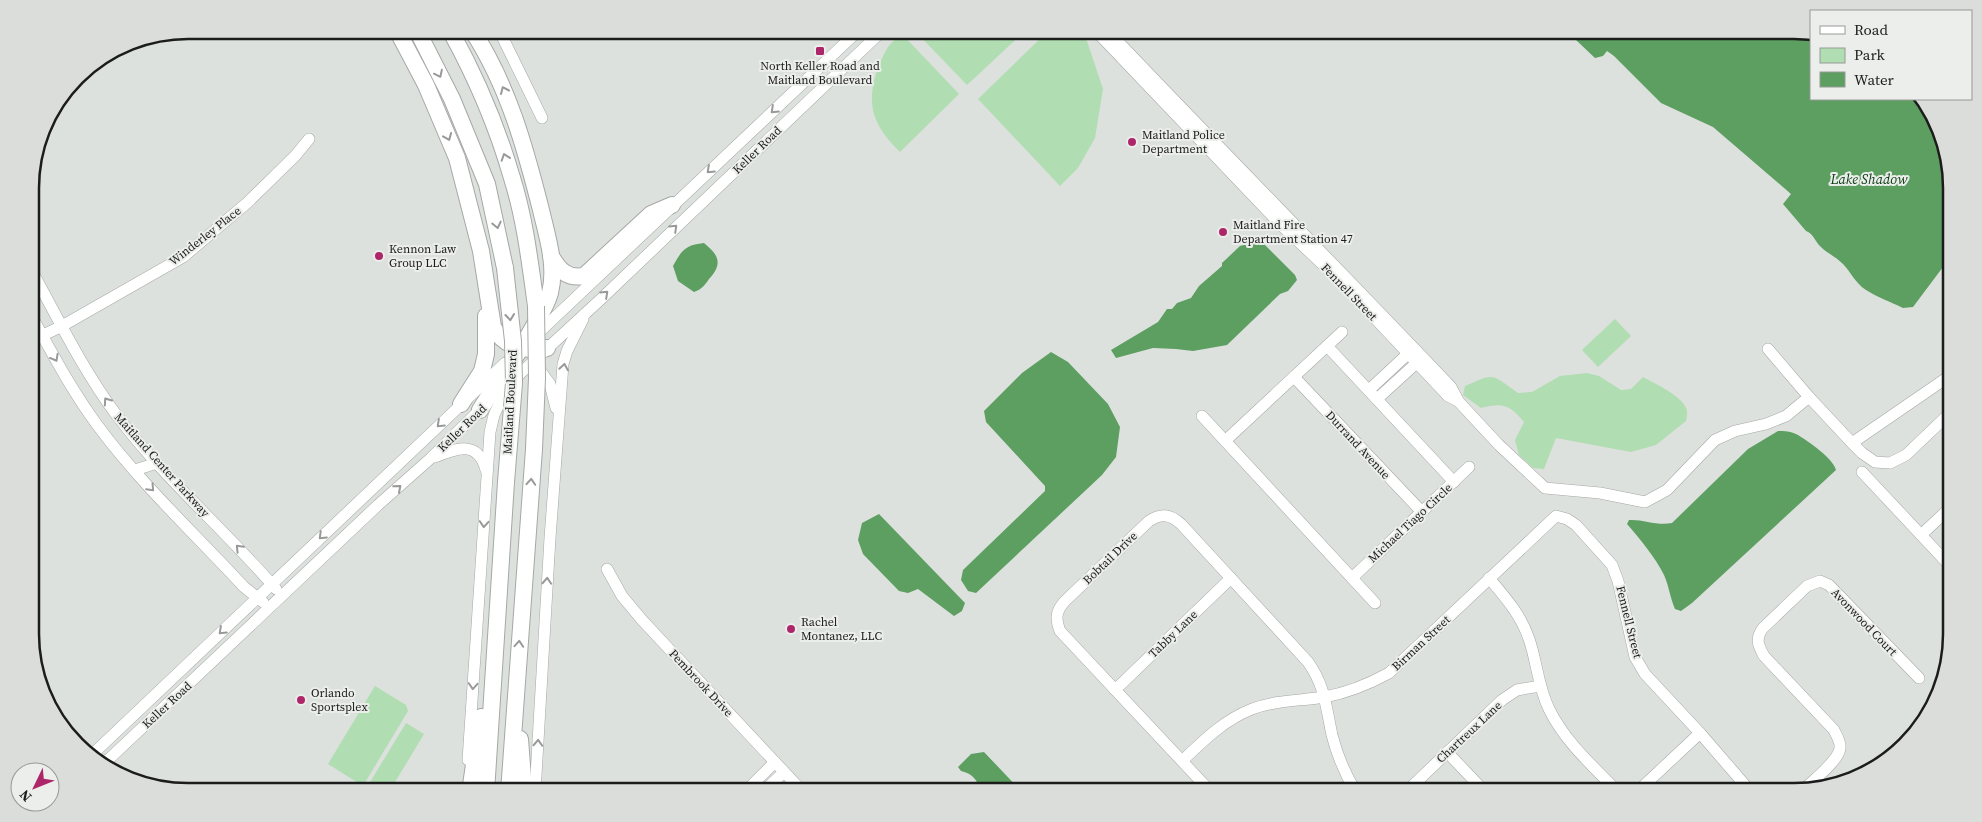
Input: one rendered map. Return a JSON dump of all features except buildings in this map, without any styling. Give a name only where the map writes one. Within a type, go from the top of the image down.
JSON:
[{"type":"highway","points":[[402,39],[426,85],[457,158],[480,251],[493,327],[498,337],[521,355]]},
{"type":"highway","name":"Maitland Boulevard","points":[[422,39],[452,100],[487,184],[505,268],[513,341],[514,383],[496,613],[487,783]]},
{"type":"highway","name":"Maitland Boulevard","points":[[455,39],[466,58],[493,119],[513,179],[526,238],[536,306],[537,378],[534,449],[510,783]]},
{"type":"highway","points":[[478,39],[489,57],[514,113],[530,165],[552,265],[550,292],[546,305],[521,355],[480,410]]},
{"type":"highway","points":[[550,256],[562,272],[576,278],[584,276],[651,214],[672,205]]},
{"type":"highway","points":[[461,404],[482,371],[486,354],[487,299]]},
{"type":"highway","points":[[521,355],[547,348]]},
{"type":"highway","points":[[471,783],[496,613]]},
{"type":"highway","points":[[516,692],[523,783]]},
{"type":"street","points":[[503,39],[542,118]]},
{"type":"street","name":"Keller Road","points":[[96,751],[461,404],[521,355],[672,205],[850,39]]},
{"type":"street","name":"Keller Road","points":[[547,348],[874,39]]},
{"type":"street","name":"Fennell Street","points":[[1104,39],[1180,113],[1285,223],[1340,269],[1411,351],[1451,387],[1459,402],[1499,445],[1545,488],[1600,493],[1646,502],[1666,490],[1715,440],[1735,431],[1766,424],[1786,416],[1809,398]]},
{"type":"street","name":"Fennell Street","points":[[1115,39],[1180,113]]},
{"type":"street","points":[[810,77],[821,89]]},
{"type":"street","name":"Winderley Place","points":[[39,337],[62,326],[183,257],[217,230],[268,184],[309,139]]},
{"type":"street","points":[[688,190],[706,199]]},
{"type":"street","points":[[688,190],[696,208]]},
{"type":"street","name":"Maitland Center Parkway","points":[[39,284],[108,404],[147,452],[282,596]]},
{"type":"street","points":[[536,783],[563,364],[567,351],[587,312]]},
{"type":"street","name":"Maitland Center Parkway","points":[[39,330],[78,397],[99,427],[134,470],[244,587],[270,608]]},
{"type":"street","points":[[1225,441],[1342,332]]},
{"type":"street","name":"Michael Tiago Circle","points":[[1327,346],[1454,482],[1352,578]]},
{"type":"street","points":[[1768,349],[1809,398],[1852,443],[1875,462],[1890,463],[1906,455],[1943,420]]},
{"type":"street","points":[[1369,390],[1411,351]]},
{"type":"street","points":[[521,355],[534,364],[550,384],[554,396],[558,436]]},
{"type":"street","name":"Keller Road","points":[[107,759],[510,383],[521,355]]},
{"type":"street","points":[[1377,399],[1420,360]]},
{"type":"street","points":[[1385,374],[1394,383]]},
{"type":"street","name":"Durrand Avenue","points":[[1294,377],[1422,512]]},
{"type":"street","points":[[1852,443],[1943,381]]},
{"type":"street","points":[[466,783],[490,432],[494,415],[510,383]]},
{"type":"street","points":[[1202,416],[1375,603]]},
{"type":"street","points":[[431,458],[456,449],[468,448],[477,454],[484,464],[487,475]]},
{"type":"street","points":[[134,470],[147,452]]},
{"type":"street","points":[[134,470],[157,463]]},
{"type":"street","points":[[1454,482],[1469,467]]},
{"type":"street","points":[[1862,472],[1943,558]]},
{"type":"street","points":[[1921,535],[1943,514]]},
{"type":"street","name":"Bobtail Drive","points":[[1203,783],[1060,631],[1056,621],[1058,608],[1158,515],[1172,516],[1231,578],[1318,675],[1325,697],[1332,735],[1344,772],[1351,783]]},
{"type":"street","name":"Fennell Street","points":[[1556,516],[1567,519],[1576,525],[1612,564],[1618,581],[1635,656],[1645,674],[1744,783]]},
{"type":"street","name":"Birman Street","points":[[1182,761],[1215,730],[1232,718],[1253,708],[1279,702],[1325,697],[1369,684],[1389,673],[1556,516]]},
{"type":"street","name":"Pembrook Drive","points":[[607,569],[622,596],[642,620],[794,783]]},
{"type":"street","name":"Tabby Lane","points":[[1115,690],[1231,578]]},
{"type":"street","points":[[1489,578],[1512,604],[1524,625],[1530,640],[1540,686],[1560,728],[1609,783]]},
{"type":"street","name":"Avonwood Court","points":[[1813,782],[1836,759],[1840,748],[1834,730],[1764,656],[1758,645],[1758,635],[1763,628],[1807,586],[1820,581],[1829,585],[1919,678]]},
{"type":"street","name":"Chartreux Lane","points":[[1415,783],[1502,700],[1517,690],[1540,686]]},
{"type":"street","points":[[1647,783],[1700,733]]},
{"type":"street","points":[[1447,752],[1476,783]]},
{"type":"street","points":[[754,783],[775,762]]},
{"type":"street","points":[[773,783],[784,772]]},
{"type":"green space","points":[[896,39],[907,39],[959,94],[900,152],[880,127],[875,117],[872,100],[874,81],[889,45]]},
{"type":"green space","points":[[923,39],[1016,39],[967,85]]},
{"type":"green space","points":[[1040,39],[1085,39],[1103,89],[1095,138],[1078,168],[1060,186],[978,99]]},
{"type":"green space","points":[[1615,319],[1631,336],[1598,367],[1582,350]]},
{"type":"green space","points":[[1587,373],[1599,376],[1621,390],[1631,389],[1643,377],[1667,390],[1683,403],[1687,410],[1686,421],[1656,445],[1631,452],[1556,438],[1544,469],[1533,468],[1519,455],[1515,440],[1524,422],[1519,416],[1501,405],[1481,408],[1463,395],[1465,386],[1488,377],[1498,379],[1518,393],[1532,392],[1560,376]]},
{"type":"green space","points":[[375,686],[406,705],[408,711],[365,783],[358,783],[328,764]]},
{"type":"green space","points":[[406,723],[424,734],[394,783],[369,783]]},
{"type":"water","name":"Lake Shadow","points":[[1576,40],[1810,40],[1810,100],[1914,100],[1932,131],[1942,168],[1943,267],[1913,307],[1903,308],[1866,290],[1843,264],[1819,245],[1783,204],[1791,194],[1713,127],[1661,103],[1614,56],[1607,51],[1603,56],[1595,58]]},
{"type":"water","points":[[1255,242],[1263,243],[1295,275],[1297,280],[1288,291],[1280,294],[1227,345],[1193,351],[1153,348],[1116,358],[1111,350],[1158,322],[1167,309],[1172,309],[1177,303],[1191,298],[1199,286],[1222,266],[1222,263],[1240,246]]},
{"type":"water","points":[[704,243],[716,256],[718,264],[704,285],[694,292],[678,281],[673,266],[685,249],[692,245]]},
{"type":"water","points":[[1051,352],[1068,362],[1108,404],[1120,427],[1116,457],[1102,475],[976,593],[968,591],[961,580],[963,570],[1045,491],[1045,486],[986,422],[984,411],[1022,373]]},
{"type":"water","points":[[1778,431],[1793,433],[1803,438],[1826,455],[1836,470],[1692,603],[1681,611],[1675,609],[1664,575],[1652,555],[1627,524],[1629,520],[1661,524],[1672,523],[1748,449]]},
{"type":"water","points":[[879,514],[965,603],[962,611],[954,616],[918,589],[908,593],[899,591],[863,554],[858,540],[862,523]]},
{"type":"water","points":[[984,752],[1013,783],[977,783],[974,778],[961,771],[958,767],[971,754]]},
{"type":"place","name":"North Keller Road and Maitland Boulevard","points":[[820,51]]},
{"type":"place","name":"Maitland Police Department","points":[[1132,142]]},
{"type":"place","name":"Maitland Fire Department Station 47","points":[[1223,232]]},
{"type":"place","name":"Kennon Law Group LLC","points":[[379,256]]},
{"type":"place","name":"Rachel Montanez, LLC","points":[[791,629]]},
{"type":"place","name":"Orlando Sportsplex","points":[[301,700]]}]
